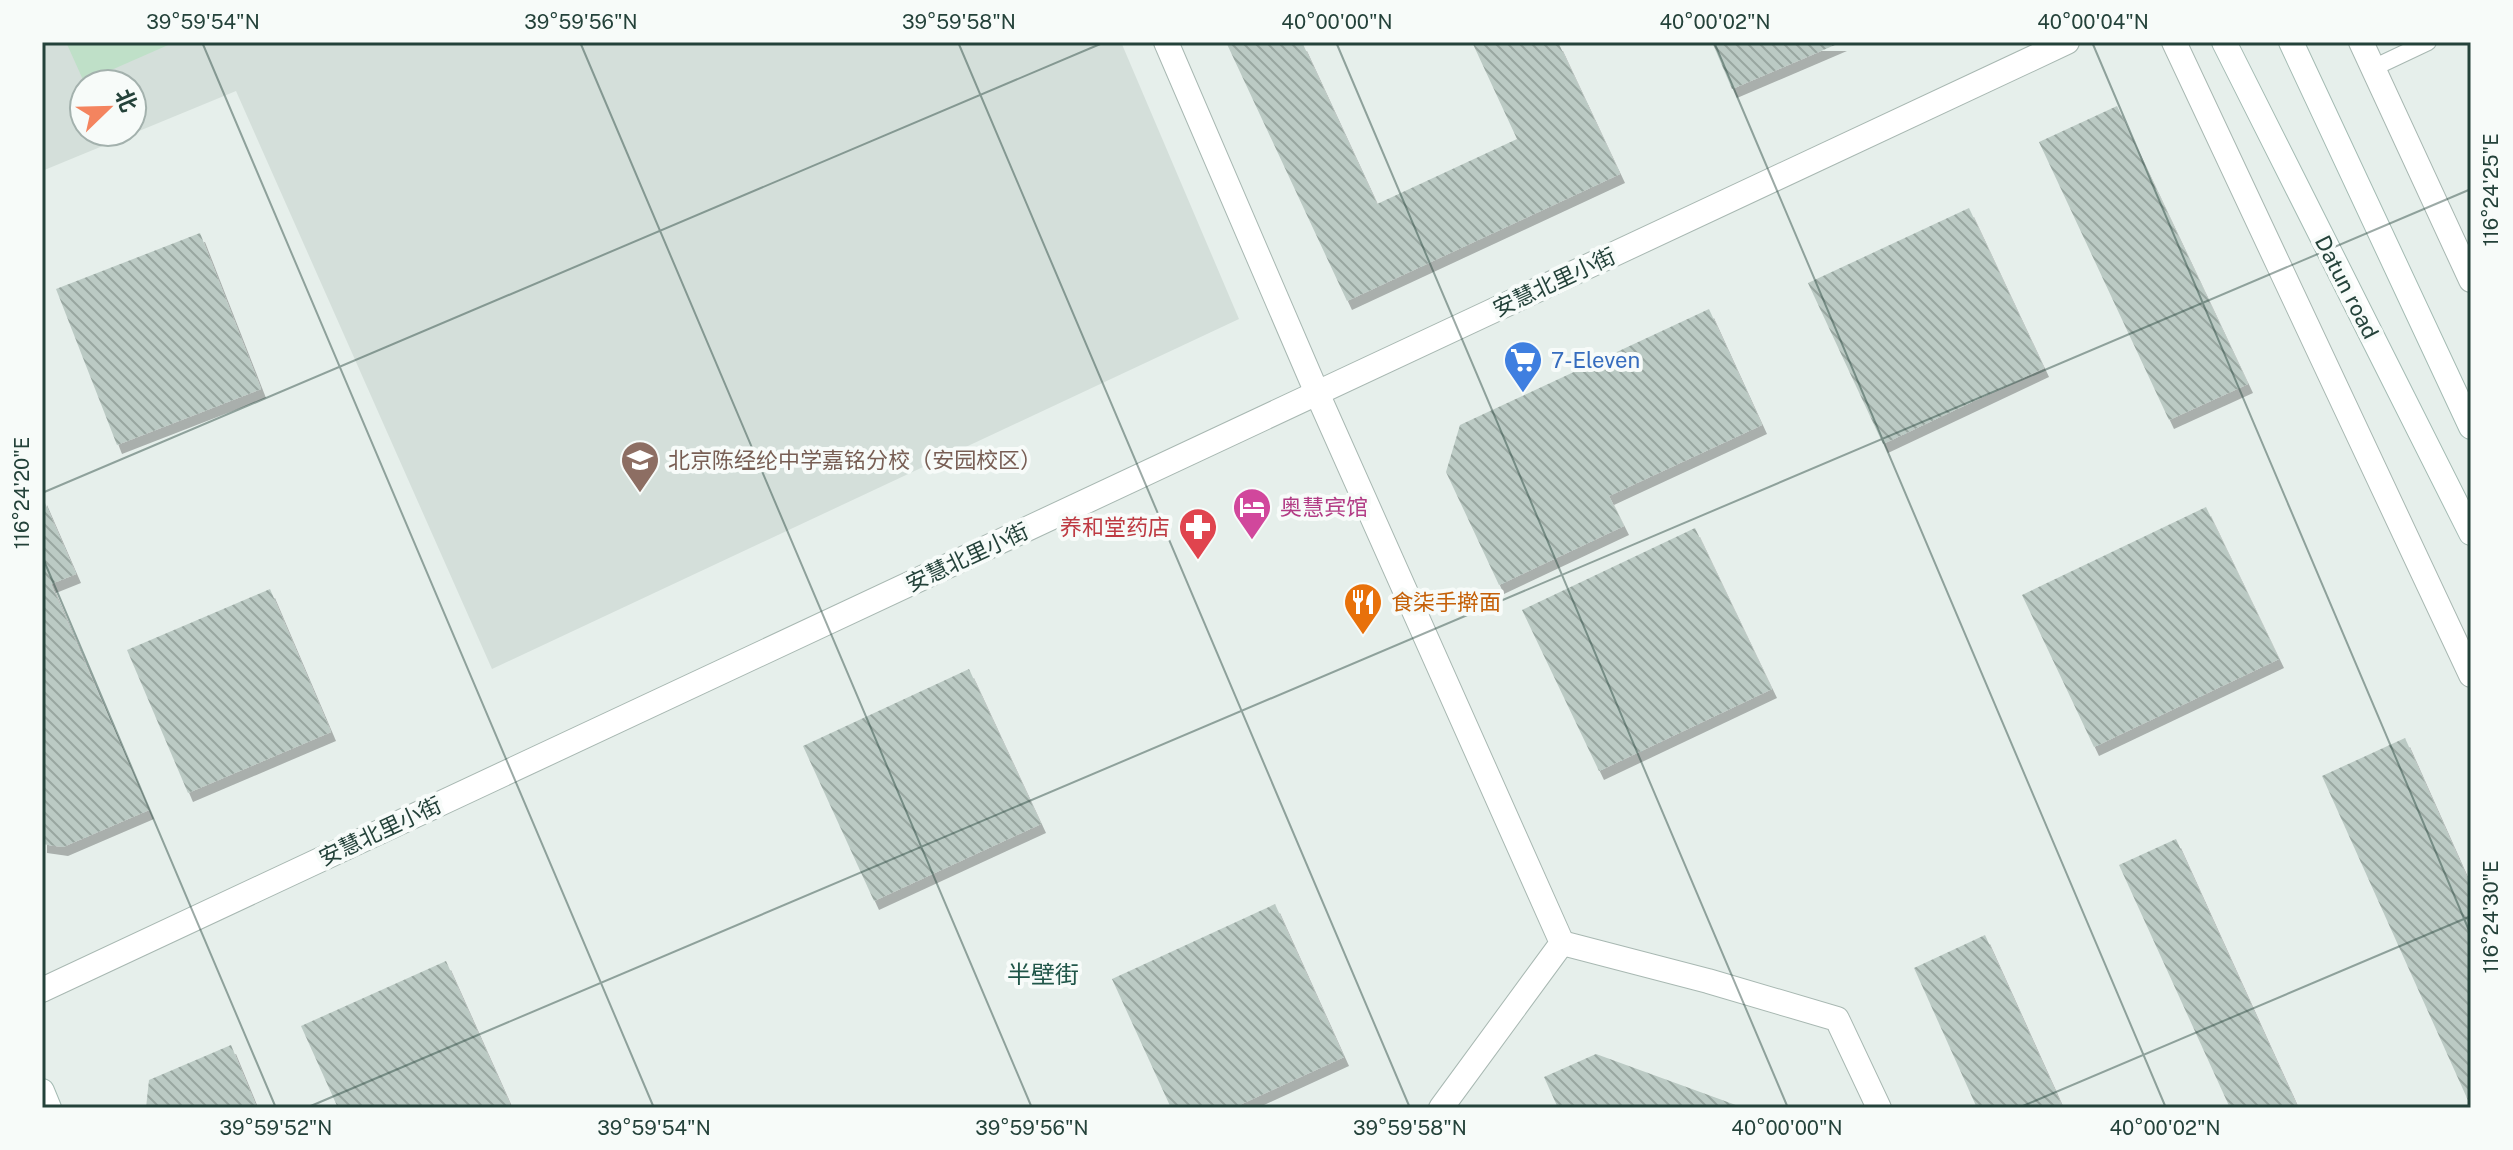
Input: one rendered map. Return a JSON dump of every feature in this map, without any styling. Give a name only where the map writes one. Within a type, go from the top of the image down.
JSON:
[{"type":"street","points":[[1166,42],[1317,393],[1562,943]]},
{"type":"street","name":"安慧北里小街","points":[[42,990],[2067,42]]},
{"type":"street","points":[[2174,42],[2471,675]]},
{"type":"street","name":"Datun road","points":[[2224,42],[2471,533]]},
{"type":"street","points":[[2291,42],[2471,427]]},
{"type":"street","points":[[2361,42],[2471,280]]},
{"type":"street","points":[[1441,1108],[1562,943]]},
{"type":"street","points":[[1562,943],[1837,1019],[1879,1108]]},
{"type":"street","points":[[42,1091],[49,1108]]},
{"type":"lane","points":[[2373,68],[2428,42]]},
{"type":"shaded area","name":"北京陈经纶中学嘉铭分校（安园校区）","points":[[42,42],[1121,42],[1239,319],[492,669],[236,91],[148,127],[148,68],[68,68],[68,148],[98,148],[42,171]]},
{"type":"green space","points":[[66,42],[175,42],[116,68],[78,68]]},
{"type":"building","points":[[1226,42],[1302,42],[1377,204],[1517,139],[1472,42],[1558,42],[1620,174],[1347,301]]},
{"type":"building","points":[[1712,42],[1842,42],[1732,89]]},
{"type":"building","points":[[2117,106],[2248,384],[2169,420],[2039,142]]},
{"type":"building","points":[[1969,208],[2044,368],[1883,444],[1808,283]]},
{"type":"building","points":[[200,233],[261,389],[117,445],[56,289]]},
{"type":"building","points":[[1709,309],[1762,425],[1609,496],[1624,526],[1499,585],[1446,472],[1460,425]]},
{"type":"building","points":[[42,496],[76,574],[51,584],[149,810],[63,847],[42,844]]},
{"type":"building","points":[[2206,507],[2279,659],[2094,747],[2022,595]]},
{"type":"building","points":[[1695,528],[1772,689],[1599,771],[1522,610]]},
{"type":"building","points":[[270,589],[331,732],[188,793],[127,650]]},
{"type":"building","points":[[969,669],[1041,824],[874,901],[803,746]]},
{"type":"building","points":[[2405,738],[2471,886],[2471,1107],[2322,776]]},
{"type":"building","points":[[2176,839],[2298,1108],[2230,1108],[2119,865]]},
{"type":"building","points":[[1275,904],[1344,1057],[1233,1108],[1171,1108],[1112,979]]},
{"type":"building","points":[[1985,935],[2063,1108],[1977,1108],[1914,968]]},
{"type":"building","points":[[446,961],[510,1104],[502,1108],[338,1108],[301,1026]]},
{"type":"building","points":[[231,1045],[257,1108],[146,1108],[149,1080]]},
{"type":"building","points":[[1596,1054],[1744,1108],[1592,1108],[1584,1105],[1558,1108],[1544,1077]]},
{"type":"place","name":"7-Eleven","points":[[1523,394]]},
{"type":"place","name":"北京陈经纶中学嘉铭分校（安园校区）","points":[[640,494]]},
{"type":"place","name":"奥慧宾馆","points":[[1252,541]]},
{"type":"place","name":"养和堂药店","points":[[1198,561]]},
{"type":"place","name":"食柒手擀面","points":[[1363,636]]},
{"type":"district","name":"半壁街","points":[[1043,974]]}]
